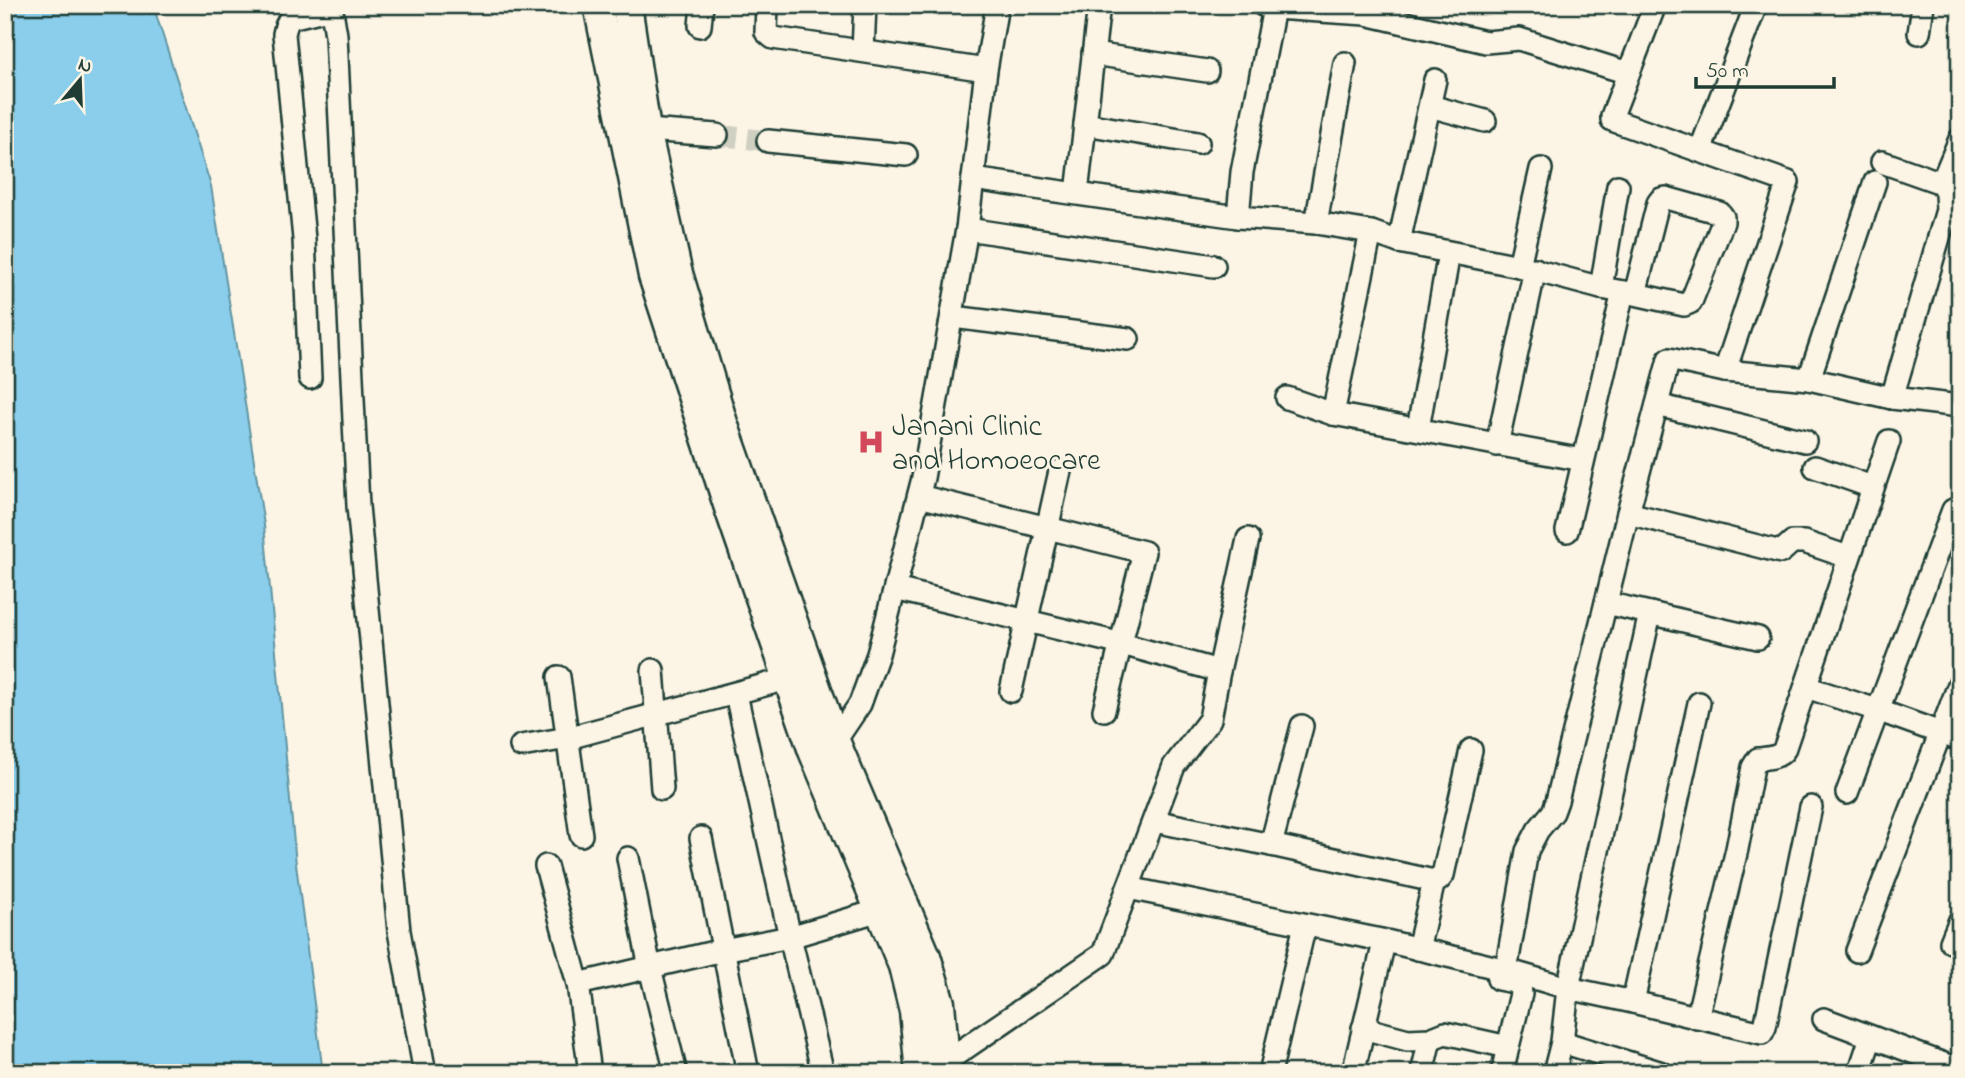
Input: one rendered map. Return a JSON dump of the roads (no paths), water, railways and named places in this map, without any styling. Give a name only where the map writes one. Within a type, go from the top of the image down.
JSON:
[{"type":"main road","points":[[598,5],[723,424],[824,746],[880,911],[903,966],[933,1070]]},
{"type":"main road","points":[[627,5],[635,132],[653,276],[787,679],[824,746],[926,956],[940,1003],[933,1070]]},
{"type":"street","points":[[767,5],[766,32],[774,38],[986,70]]},
{"type":"street","points":[[863,51],[865,5]]},
{"type":"street","points":[[824,746],[860,704],[878,654],[919,496],[967,229],[986,70],[997,5]]},
{"type":"street","points":[[1077,193],[1099,5]]},
{"type":"street","points":[[1655,5],[1612,120],[1788,181],[1725,371]]},
{"type":"street","points":[[1700,151],[1756,5]]},
{"type":"street","points":[[1919,33],[1923,5]]},
{"type":"street","points":[[310,378],[304,239],[284,34],[290,18],[332,7],[336,35],[358,506],[399,931],[425,1073]]},
{"type":"street","points":[[1238,217],[1242,172],[1269,7],[1367,10],[1486,42],[1519,39],[1628,73]]},
{"type":"street","points":[[1093,54],[1207,71]]},
{"type":"street","points":[[1316,223],[1345,64]]},
{"type":"street","points":[[1399,242],[1435,80]]},
{"type":"street","points":[[1430,106],[1485,121]]},
{"type":"street","points":[[1085,124],[1198,144]]},
{"type":"street","points":[[635,132],[718,135]]},
{"type":"street","points":[[1892,398],[1947,210],[1946,194],[1951,186],[1960,139]]},
{"type":"street","points":[[768,141],[906,156]]},
{"type":"street","points":[[1497,445],[1541,169]]},
{"type":"street","points":[[1809,379],[1879,172],[1951,186]]},
{"type":"street","points":[[973,179],[1238,217],[1316,223],[1371,232],[1399,242],[1527,267],[1601,288],[1629,293],[1675,304],[1684,305],[1691,302],[1723,222],[1720,213],[1666,198],[1658,203],[1629,293],[1583,460],[1567,531]]},
{"type":"street","points":[[1601,288],[1618,186]]},
{"type":"street","points":[[967,229],[1213,266]]},
{"type":"street","points":[[1333,414],[1371,232]]},
{"type":"street","points":[[1418,429],[1449,253]]},
{"type":"street","points":[[953,317],[1128,339]]},
{"type":"street","points":[[1506,970],[1527,851],[1538,830],[1553,812],[1557,801],[1669,359],[1725,371],[1809,379],[1892,398],[1960,407]]},
{"type":"street","points":[[1287,398],[1333,414],[1583,460]]},
{"type":"street","points":[[1657,405],[1805,441]]},
{"type":"street","points":[[1697,1018],[1737,849],[1753,767],[1758,759],[1782,754],[1888,441]]},
{"type":"street","points":[[1815,467],[1872,486]]},
{"type":"street","points":[[1011,691],[1060,471]]},
{"type":"street","points":[[919,496],[1144,552],[1104,710]]},
{"type":"street","points":[[1847,793],[1953,510]]},
{"type":"street","points":[[1628,513],[1781,552],[1792,542],[1804,542],[1848,557]]},
{"type":"street","points":[[933,1070],[1103,954],[1174,766],[1210,719],[1248,539]]},
{"type":"street","points":[[895,589],[1122,644],[1219,671]]},
{"type":"street","points":[[1606,603],[1758,638]]},
{"type":"street","points":[[1554,1073],[1562,1042],[1568,988],[1650,613]]},
{"type":"street","points":[[653,670],[662,789]]},
{"type":"street","points":[[559,677],[581,835]]},
{"type":"street","points":[[521,746],[568,738],[787,679]]},
{"type":"street","points":[[1857,951],[1950,737],[1960,682]]},
{"type":"street","points":[[1806,687],[1950,737]]},
{"type":"street","points":[[736,694],[823,1073]]},
{"type":"street","points":[[1633,1002],[1699,704]]},
{"type":"street","points":[[1271,845],[1302,726]]},
{"type":"street","points":[[1154,821],[1439,880],[1443,875],[1471,750]]},
{"type":"street","points":[[1128,888],[1418,949],[1568,988],[1762,1033],[1811,807]]},
{"type":"street","points":[[701,838],[748,1073]]},
{"type":"street","points":[[628,858],[650,968],[676,1073]]},
{"type":"street","points":[[546,866],[578,984],[590,1073]]},
{"type":"street","points":[[1418,949],[1434,881]]},
{"type":"street","points":[[578,984],[790,937],[880,911]]},
{"type":"street","points":[[1951,942],[1960,920]]},
{"type":"street","points":[[1270,1073],[1305,925]]},
{"type":"street","points":[[1344,942],[1514,982],[1520,987],[1521,994],[1502,1073]]},
{"type":"street","points":[[1353,1073],[1382,951]]},
{"type":"street","points":[[1824,1020],[1960,1070]]},
{"type":"street","points":[[1363,1028],[1408,1040],[1430,1039],[1445,1033],[1508,1047]]},
{"type":"street","points":[[1859,1073],[1871,1037]]},
{"type":"street","points":[[1422,1073],[1430,1039]]},
{"type":"street","points":[[1562,1042],[1662,1073]]},
{"type":"water","points":[[5,5],[153,5],[211,186],[264,525],[296,864],[323,1073],[5,1073]]},
{"type":"tunnel","points":[[717,135],[768,141]]},
{"type":"place","name":"Janani Clinic and Homoeocare","points":[[871,442]]}]
